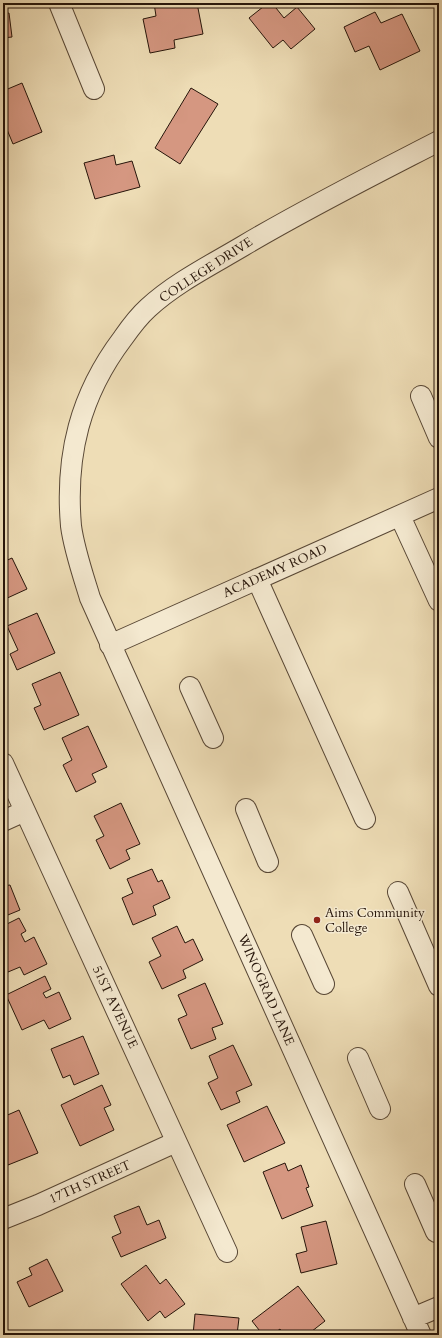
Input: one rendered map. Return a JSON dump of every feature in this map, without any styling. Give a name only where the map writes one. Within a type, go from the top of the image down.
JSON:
[{"type":"street","points":[[59,3],[94,89]]},
{"type":"street","name":"COLLEGE DRIVE","points":[[110,645],[90,598],[81,570],[72,527],[70,495],[72,458],[80,422],[90,393],[108,358],[147,308],[181,283],[290,218],[439,141]]},
{"type":"street","points":[[421,396],[439,438]]},
{"type":"street","name":"ACADEMY ROAD","points":[[110,645],[439,498]]},
{"type":"street","points":[[400,516],[439,601]]},
{"type":"street","points":[[257,579],[365,819]]},
{"type":"street","name":"WINOGRAD LANE","points":[[110,645],[417,1327]]},
{"type":"street","points":[[190,687],[213,738]]},
{"type":"street","name":"51ST AVENUE","points":[[3,763],[227,1252]]},
{"type":"street","points":[[246,809],[268,862]]},
{"type":"street","points":[[3,821],[25,811]]},
{"type":"street","points":[[398,892],[439,986]]},
{"type":"street","points":[[302,935],[324,984]]},
{"type":"street","points":[[358,1058],[380,1109]]},
{"type":"street","name":"17TH STREET","points":[[3,1219],[38,1205],[176,1142]]},
{"type":"street","points":[[415,1184],[436,1232]]},
{"type":"street","points":[[417,1327],[439,1307]]},
{"type":"building","points":[[154,3],[197,3],[203,34],[174,40],[175,48],[150,53],[143,19],[156,16]]},
{"type":"building","points":[[268,3],[272,3],[284,18],[297,7],[315,29],[291,49],[283,40],[273,48],[249,18]]},
{"type":"building","points":[[375,12],[381,23],[402,14],[420,51],[380,70],[369,46],[355,52],[344,27]]},
{"type":"building","points":[[9,13],[12,37],[3,38],[3,14]]},
{"type":"building","points":[[22,83],[42,132],[13,144],[3,120],[3,91]]},
{"type":"building","points":[[191,88],[218,104],[180,164],[155,148]]},
{"type":"building","points":[[114,155],[116,165],[132,161],[140,187],[95,199],[84,163]]},
{"type":"building","points":[[12,558],[27,589],[3,600],[3,562]]},
{"type":"building","points":[[37,613],[55,653],[17,670],[10,654],[18,650],[7,626]]},
{"type":"building","points":[[60,672],[79,715],[44,730],[34,708],[41,705],[32,684]]},
{"type":"building","points":[[88,726],[107,767],[92,774],[96,782],[76,792],[63,765],[72,760],[62,738]]},
{"type":"building","points":[[121,803],[140,844],[126,850],[130,859],[110,869],[96,840],[104,836],[94,816]]},
{"type":"building","points":[[152,869],[158,882],[162,880],[170,898],[153,906],[156,915],[133,925],[122,898],[133,893],[127,879]]},
{"type":"building","points":[[10,885],[20,910],[3,917],[3,886]]},
{"type":"building","points":[[19,918],[26,931],[21,934],[25,942],[34,937],[47,964],[24,975],[20,967],[8,972],[3,962],[3,926]]},
{"type":"building","points":[[177,926],[185,943],[193,939],[203,960],[183,970],[186,978],[162,989],[149,962],[161,956],[152,938]]},
{"type":"building","points":[[45,976],[51,989],[43,993],[46,998],[59,992],[71,1019],[49,1029],[44,1020],[22,1030],[6,995]]},
{"type":"building","points":[[205,983],[223,1024],[212,1028],[216,1039],[191,1049],[178,1019],[187,1015],[178,995]]},
{"type":"building","points":[[83,1036],[99,1074],[74,1085],[70,1075],[63,1078],[51,1049]]},
{"type":"building","points":[[233,1045],[252,1085],[236,1092],[240,1102],[221,1110],[208,1083],[218,1078],[209,1056]]},
{"type":"building","points":[[102,1085],[111,1105],[104,1108],[114,1130],[80,1146],[61,1105]]},
{"type":"building","points":[[267,1106],[285,1143],[244,1162],[227,1125]]},
{"type":"building","points":[[19,1110],[38,1153],[3,1167],[3,1117]]},
{"type":"building","points":[[285,1163],[288,1171],[301,1165],[309,1187],[306,1188],[313,1206],[282,1219],[263,1172]]},
{"type":"building","points":[[139,1206],[147,1225],[159,1220],[166,1238],[121,1257],[112,1237],[121,1233],[114,1216]]},
{"type":"building","points":[[326,1221],[337,1264],[301,1273],[296,1254],[307,1251],[301,1227]]},
{"type":"building","points":[[47,1259],[63,1291],[29,1307],[17,1282],[32,1275],[29,1268]]},
{"type":"building","points":[[146,1265],[160,1284],[166,1279],[185,1304],[165,1318],[160,1311],[148,1321],[121,1284]]},
{"type":"building","points":[[298,1286],[325,1321],[307,1335],[284,1335],[280,1329],[272,1335],[263,1335],[252,1321]]},
{"type":"building","points":[[195,1314],[239,1318],[237,1335],[193,1335]]},
{"type":"place","name":"Aims Community College","points":[[317,920]]}]
